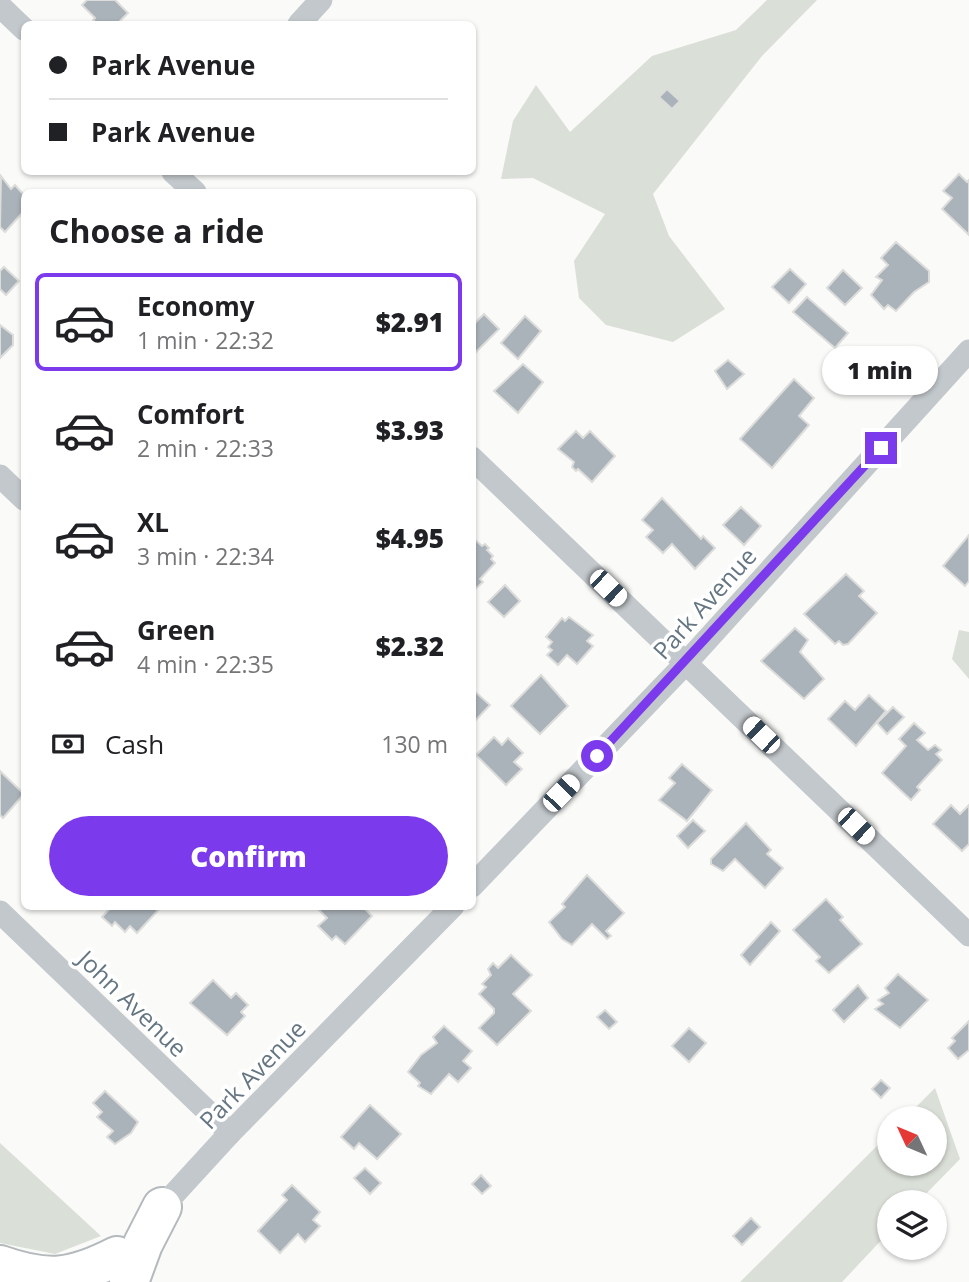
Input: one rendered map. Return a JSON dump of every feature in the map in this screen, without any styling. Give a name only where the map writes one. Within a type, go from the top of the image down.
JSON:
[{"type":"highway","points":[[0,1265],[28,1277],[61,1278],[83,1273],[113,1273],[143,1244],[162,1207]]},
{"type":"highway","points":[[0,1277],[7,1282]]},
{"type":"street","points":[[302,21],[321,0]]},
{"type":"street","points":[[0,6],[21,26]]},
{"type":"street","points":[[176,175],[192,189]]},
{"type":"street","name":"Park Avenue","points":[[476,882],[686,663],[969,351]]},
{"type":"street","points":[[476,462],[969,935]]},
{"type":"street","points":[[0,476],[21,496]]},
{"type":"street","name":"Park Avenue","points":[[162,1207],[230,1133],[449,910]]},
{"type":"street","name":"John Avenue","points":[[0,912],[230,1133]]},
{"type":"shaded area","points":[[767,0],[817,0],[762,56],[653,194],[669,236],[725,309],[673,342],[606,325],[579,298],[574,261],[605,214],[533,178],[501,179],[513,121],[536,85],[570,132],[652,56],[736,30]]},
{"type":"shaded area","points":[[959,630],[969,632],[969,679],[952,659]]},
{"type":"shaded area","points":[[935,1088],[941,1106],[917,1106]]},
{"type":"shaded area","points":[[947,1122],[960,1159],[947,1172]]},
{"type":"shaded area","points":[[0,1143],[101,1236],[55,1254],[0,1243]]},
{"type":"shaded area","points":[[877,1146],[877,1176],[943,1176],[930,1190],[877,1190],[877,1245],[842,1282],[740,1282]]},
{"type":"building","points":[[87,0],[115,0],[128,13],[120,21],[94,21],[95,18],[82,5]]},
{"type":"building","points":[[667,89],[680,101],[672,109],[659,97]]},
{"type":"building","points":[[959,174],[967,182],[969,180],[969,235],[942,209],[952,198],[943,191]]},
{"type":"building","points":[[1,176],[11,189],[15,185],[21,192],[21,214],[5,232],[0,227]]},
{"type":"building","points":[[896,242],[929,271],[929,282],[914,292],[896,311],[888,305],[884,309],[871,295],[882,280],[876,277],[888,265],[881,258]]},
{"type":"building","points":[[4,267],[19,281],[6,295],[0,289],[0,271]]},
{"type":"building","points":[[790,269],[806,284],[789,303],[772,287]]},
{"type":"building","points":[[843,270],[862,288],[845,305],[827,288]]},
{"type":"building","points":[[807,297],[848,333],[835,348],[793,312]]},
{"type":"building","points":[[484,314],[499,329],[476,352],[476,322]]},
{"type":"building","points":[[525,316],[541,331],[518,359],[501,343]]},
{"type":"building","points":[[0,325],[13,335],[13,345],[0,358]]},
{"type":"building","points":[[728,360],[744,374],[727,389],[715,371]]},
{"type":"building","points":[[523,364],[543,382],[518,413],[494,391]]},
{"type":"building","points":[[794,379],[814,398],[799,416],[809,425],[772,468],[740,439]]},
{"type":"building","points":[[576,431],[583,438],[590,431],[615,456],[592,482],[578,469],[576,471],[572,467],[574,462],[558,449]]},
{"type":"building","points":[[662,498],[701,539],[703,536],[715,548],[695,569],[672,544],[663,553],[646,537],[653,530],[642,520]]},
{"type":"building","points":[[741,507],[761,526],[744,545],[723,525]]},
{"type":"building","points":[[969,535],[969,581],[965,586],[943,566]]},
{"type":"building","points":[[476,541],[489,548],[487,550],[495,563],[480,579],[483,582],[476,588]]},
{"type":"building","points":[[846,574],[864,591],[859,596],[877,613],[848,644],[843,645],[839,641],[835,644],[804,614]]},
{"type":"building","points":[[505,585],[520,601],[504,617],[488,602]]},
{"type":"building","points":[[569,617],[593,635],[587,641],[593,646],[577,664],[567,655],[558,665],[547,655],[552,650],[548,647],[552,642],[546,637],[562,618],[565,621]]},
{"type":"building","points":[[795,628],[808,640],[800,652],[824,679],[804,699],[761,661]]},
{"type":"building","points":[[541,675],[568,706],[540,734],[511,706]]},
{"type":"building","points":[[476,693],[490,705],[476,720]]},
{"type":"building","points":[[869,695],[886,711],[856,746],[828,719],[845,701],[855,710]]},
{"type":"building","points":[[893,707],[904,717],[887,734],[877,723]]},
{"type":"building","points":[[914,723],[925,733],[917,740],[928,750],[935,745],[941,750],[936,754],[942,760],[917,787],[920,790],[911,800],[882,773],[906,746],[899,739]]},
{"type":"building","points":[[494,737],[502,745],[508,738],[523,753],[514,762],[522,769],[506,785],[476,755]]},
{"type":"building","points":[[682,764],[712,790],[687,821],[659,800],[675,783],[669,778]]},
{"type":"building","points":[[0,771],[21,791],[21,797],[3,818],[0,815]]},
{"type":"building","points":[[951,805],[960,814],[969,805],[969,844],[962,851],[933,824]]},
{"type":"building","points":[[693,820],[705,831],[688,848],[677,836]]},
{"type":"building","points":[[746,823],[771,850],[767,854],[783,868],[765,888],[735,859],[723,871],[711,864],[711,859]]},
{"type":"building","points":[[587,875],[624,913],[606,931],[611,936],[607,939],[592,924],[572,945],[562,939],[549,922],[565,907],[562,904]]},
{"type":"building","points":[[826,899],[843,917],[840,920],[862,944],[829,973],[816,961],[820,957],[793,930]]},
{"type":"building","points":[[108,910],[158,910],[137,933],[130,926],[125,932],[115,922],[112,926],[102,917]]},
{"type":"building","points":[[319,910],[366,910],[372,916],[345,944],[336,936],[332,940],[318,926],[327,918]]},
{"type":"building","points":[[771,922],[780,931],[750,965],[741,955]]},
{"type":"building","points":[[511,955],[532,975],[513,994],[531,1011],[497,1045],[479,1028],[494,1013],[494,1009],[479,994],[486,987],[482,984],[491,975],[488,969],[493,963],[498,968]]},
{"type":"building","points":[[898,974],[928,1000],[900,1028],[875,1009],[883,1004],[878,1000],[889,993],[885,988]]},
{"type":"building","points":[[213,980],[231,998],[236,993],[248,1005],[241,1012],[245,1016],[227,1035],[190,1003]]},
{"type":"building","points":[[858,985],[868,998],[844,1022],[833,1010]]},
{"type":"building","points":[[605,1010],[617,1022],[609,1029],[597,1017]]},
{"type":"building","points":[[969,1021],[969,1050],[958,1059],[948,1048],[955,1041],[952,1038]]},
{"type":"building","points":[[444,1026],[472,1051],[463,1061],[471,1068],[458,1082],[449,1074],[431,1094],[418,1086],[420,1083],[408,1072],[421,1055],[437,1043],[433,1037]]},
{"type":"building","points":[[689,1028],[706,1043],[689,1062],[672,1046]]},
{"type":"building","points":[[881,1080],[890,1088],[881,1098],[872,1089]]},
{"type":"building","points":[[105,1091],[138,1122],[131,1133],[115,1144],[107,1137],[113,1131],[97,1117],[102,1112],[93,1103]]},
{"type":"building","points":[[370,1105],[401,1134],[377,1159],[359,1143],[354,1149],[341,1137]]},
{"type":"building","points":[[365,1168],[381,1183],[370,1194],[354,1178]]},
{"type":"building","points":[[481,1175],[491,1186],[482,1194],[472,1184]]},
{"type":"building","points":[[292,1185],[320,1212],[313,1220],[320,1226],[305,1242],[298,1234],[280,1253],[258,1231],[287,1200],[282,1195]]},
{"type":"building","points":[[751,1218],[760,1227],[742,1245],[733,1236]]},
{"type":"route","points":[[597,756],[686,663],[881,448]]}]
